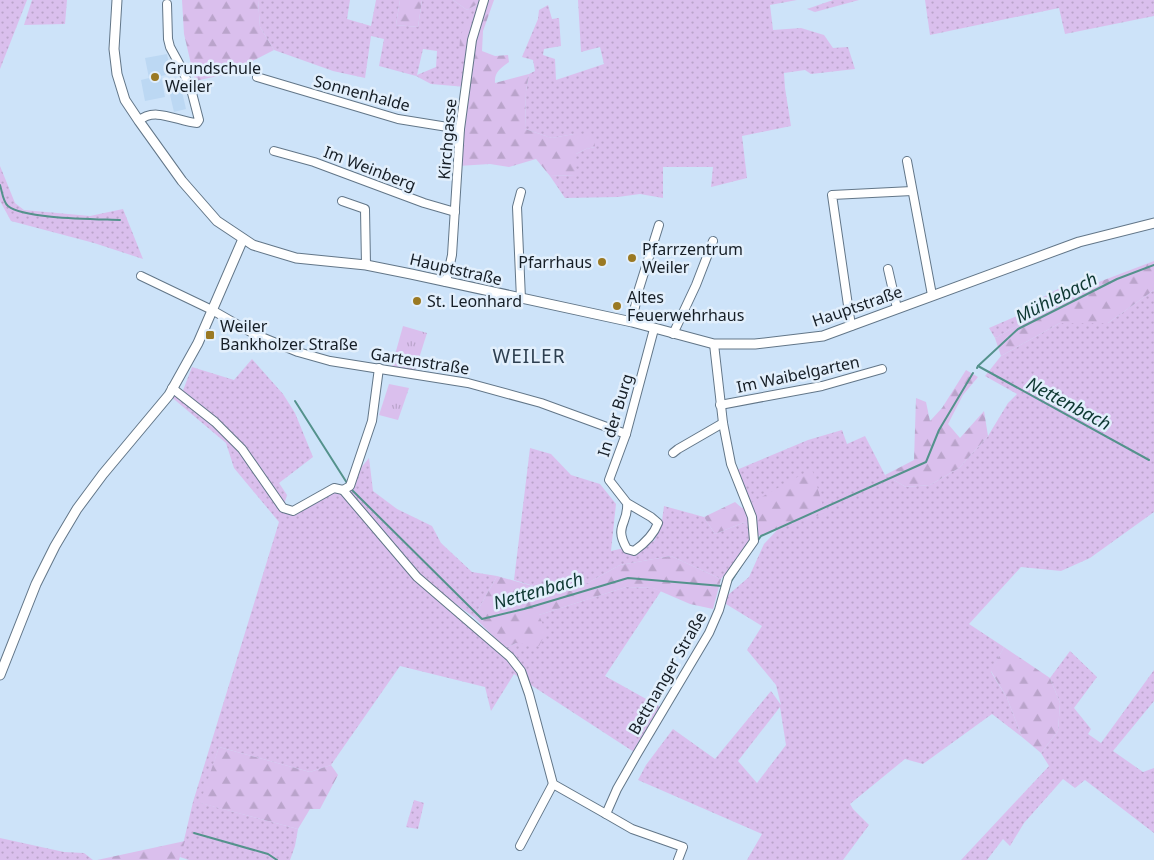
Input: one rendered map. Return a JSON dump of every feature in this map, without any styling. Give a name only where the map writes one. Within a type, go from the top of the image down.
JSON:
[{"type":"street","name":"Hauptstraße","points":[[117,0],[114,49],[117,74],[125,100],[138,121],[182,181],[217,221],[243,240],[257,247],[296,258],[366,265],[632,322],[714,344],[754,344],[823,336],[1079,242],[1154,223]]},
{"type":"street","name":"Kirchgasse","points":[[446,282],[452,255],[460,129],[472,40],[484,0]]},
{"type":"street","points":[[138,121],[149,116],[166,116],[191,123],[197,123],[198,120],[192,92],[170,48],[167,4]]},
{"type":"street","name":"Sonnenhalde","points":[[257,77],[398,119],[460,129]]},
{"type":"street","name":"Im Weinberg","points":[[274,151],[314,162],[424,204],[455,212]]},
{"type":"street","points":[[907,161],[932,295]]},
{"type":"street","points":[[851,326],[832,195],[912,191]]},
{"type":"street","points":[[521,192],[517,207],[521,299]]},
{"type":"street","points":[[342,201],[365,209],[366,265]]},
{"type":"street","points":[[632,322],[638,292],[659,224]]},
{"type":"street","points":[[0,675],[36,584],[55,546],[77,509],[103,474],[169,394],[186,366],[243,240]]},
{"type":"street","points":[[673,334],[696,285],[713,240]]},
{"type":"street","points":[[888,269],[897,308]]},
{"type":"street","name":"Gartenstraße","points":[[142,276],[212,310],[254,334],[298,352],[330,361],[468,382],[540,402],[626,434]]},
{"type":"street","name":"In der Burg","points":[[627,503],[628,511],[620,530],[627,549],[634,551],[655,531],[658,523],[652,517],[627,503],[609,480],[626,434],[654,329]]},
{"type":"street","name":"Bettnanger Straße","points":[[606,814],[617,789],[709,633],[719,610],[728,578],[754,541],[752,517],[731,464],[720,405],[714,344]]},
{"type":"street","points":[[343,490],[350,486],[372,421],[379,368]]},
{"type":"street","name":"Im Waibelgarten","points":[[720,405],[822,386],[882,369]]},
{"type":"street","points":[[172,388],[215,422],[242,449],[283,508],[293,510],[334,488],[343,490],[417,577],[510,656],[521,671],[529,694],[553,784],[520,846]]},
{"type":"street","points":[[673,453],[678,448],[723,423]]},
{"type":"street","points":[[553,784],[632,829],[684,848],[678,860]]},
{"type":"shaded area","name":"Grundschule Weiler","points":[[167,54],[171,74],[161,76],[165,97],[145,101],[141,80],[149,78],[145,58]]},
{"type":"shaded area","points":[[179,79],[186,109],[174,112],[167,82]]},
{"type":"green space","points":[[0,0],[27,0],[0,69]]},
{"type":"green space","points":[[32,0],[67,0],[65,24],[24,25]]},
{"type":"green space","points":[[182,0],[258,0],[260,27],[274,50],[227,74],[195,81],[184,34]]},
{"type":"green space","points":[[258,0],[350,0],[347,19],[371,26],[376,0],[400,0],[396,25],[418,27],[422,0],[453,0],[467,10],[483,1],[469,60],[466,87],[431,84],[416,76],[379,66],[384,39],[371,36],[365,78],[333,71],[274,50],[260,27]],"holes":[[[423,49],[437,51],[436,67],[417,75]]]},
{"type":"green space","points":[[400,0],[422,0],[418,27],[396,25]]},
{"type":"green space","points":[[453,0],[494,0],[483,31],[482,51],[495,56],[508,55],[509,62],[497,73],[495,83],[529,74],[526,91],[525,129],[552,138],[574,134],[594,136],[595,147],[576,154],[576,175],[550,176],[536,159],[509,167],[490,164],[458,166],[469,61],[459,55],[460,39],[464,26],[476,24],[483,1],[467,10]]},
{"type":"green space","points":[[578,0],[797,0],[770,5],[773,30],[801,28],[824,35],[833,48],[848,47],[855,69],[811,74],[805,70],[784,73],[791,126],[742,136],[747,178],[711,187],[713,167],[663,167],[663,198],[640,194],[618,197],[565,198],[550,176],[575,175],[576,154],[595,147],[574,134],[552,138],[525,129],[526,91],[529,74],[535,71],[533,60],[522,57],[538,19],[539,10],[548,5],[552,19],[559,18],[561,46],[544,49],[543,55],[555,59],[556,80],[604,64],[600,47],[581,52]]},
{"type":"green space","points":[[833,0],[859,0],[815,12],[807,9]]},
{"type":"green space","points":[[925,0],[1154,0],[1154,16],[1065,34],[1059,8],[930,35]]},
{"type":"green space","points":[[0,166],[15,203],[24,210],[90,216],[123,209],[143,259],[94,243],[11,221],[0,201]]},
{"type":"green space","points":[[1154,261],[1154,290],[1108,323],[1060,323],[1001,356],[995,338],[1091,285]]},
{"type":"green space","points":[[1091,285],[995,338],[989,328],[1026,312],[1025,307],[1058,289]]},
{"type":"green space","points":[[1154,290],[1154,512],[1090,558],[1061,571],[1021,567],[969,624],[1004,647],[991,672],[1007,698],[1022,737],[992,714],[923,764],[905,759],[850,804],[869,825],[843,860],[747,860],[762,834],[638,780],[646,765],[673,729],[715,759],[771,691],[781,705],[776,685],[747,650],[762,626],[721,601],[749,577],[764,544],[779,528],[824,512],[749,504],[734,471],[808,440],[842,430],[847,444],[865,436],[885,475],[906,487],[930,485],[959,468],[988,436],[1008,403],[1017,394],[985,376],[1001,356],[1060,323],[1108,323]],"holes":[[[780,707],[786,745],[757,783],[738,761]]]},
{"type":"green space","points":[[403,326],[427,333],[414,374],[391,369]]},
{"type":"green space","points":[[252,359],[283,394],[295,413],[313,457],[279,483],[287,495],[283,508],[293,510],[334,488],[343,490],[369,458],[373,491],[397,509],[432,526],[441,543],[472,572],[497,576],[474,617],[424,582],[509,655],[505,648],[516,643],[539,615],[626,587],[653,588],[661,591],[605,676],[664,709],[637,754],[514,674],[491,711],[485,687],[400,666],[331,765],[310,772],[219,747],[201,803],[298,829],[290,860],[189,860],[180,857],[193,802],[279,522],[234,468],[226,443],[169,395],[182,393],[192,367],[234,380]]},
{"type":"green space","points":[[966,370],[978,377],[963,395],[948,424],[960,438],[984,411],[988,436],[959,468],[930,485],[906,487],[885,475],[914,460],[916,398],[926,402],[930,421],[942,408]]},
{"type":"green space","points":[[389,384],[409,388],[398,420],[379,415]]},
{"type":"green space","points":[[530,448],[551,454],[571,475],[600,484],[616,504],[611,551],[654,541],[662,521],[664,506],[704,517],[715,534],[745,522],[755,537],[721,579],[671,556],[620,565],[573,591],[547,590],[514,580]]},
{"type":"green space","points":[[812,469],[825,513],[755,537],[745,522],[715,534],[704,517],[735,502],[742,508]]},
{"type":"green space","points":[[671,556],[721,579],[713,609],[690,604],[653,588],[626,587],[539,615],[546,632],[539,646],[516,643],[505,648],[474,617],[497,576],[547,590],[573,591],[620,565]]},
{"type":"green space","points":[[1004,647],[1050,678],[1060,703],[1058,731],[1041,753],[1022,737],[1007,698],[991,671]]},
{"type":"green space","points":[[1070,651],[1097,677],[1074,708],[1091,729],[1088,734],[1101,743],[1154,670],[1154,701],[1113,751],[1143,772],[1154,768],[1154,833],[1085,780],[1075,788],[1063,779],[1024,823],[1010,846],[1003,839],[987,860],[961,860],[1049,766],[1041,753],[1058,731],[1060,703],[1050,678]]},
{"type":"green space","points":[[219,747],[310,772],[331,765],[338,775],[320,809],[310,809],[298,829],[200,803]]},
{"type":"green space","points":[[414,800],[424,803],[418,829],[406,827]]},
{"type":"green space","points":[[0,838],[64,852],[84,853],[93,860],[0,860]]},
{"type":"green space","points":[[185,841],[179,860],[97,860]]},
{"type":"waterway","name":"Nettenbach","points":[[0,185],[6,204],[16,210],[29,214],[120,220]]},
{"type":"waterway","name":"Mühlebach","points":[[978,366],[1018,329],[1117,279],[1154,265]]},
{"type":"waterway","name":"Nettenbach","points":[[977,368],[978,366],[1149,460]]},
{"type":"waterway","name":"Nettenbach","points":[[756,543],[761,536],[926,462],[939,430],[973,373]]},
{"type":"waterway","name":"Nettenbach","points":[[295,401],[347,483]]},
{"type":"waterway","name":"Nettenbach","points":[[352,490],[482,619],[524,609],[628,578],[722,586]]},
{"type":"waterway","name":"Nettenbach","points":[[730,583],[748,555]]},
{"type":"waterway","points":[[194,833],[268,854],[277,860]]},
{"type":"place","name":"Grundschule Weiler","points":[[155,77]]},
{"type":"place","name":"Pfarrzentrum Weiler","points":[[632,258]]},
{"type":"place","name":"Pfarrhaus","points":[[602,262]]},
{"type":"place","name":"St. Leonhard","points":[[417,301]]},
{"type":"place","name":"Altes Feuerwehrhaus","points":[[617,306]]},
{"type":"place","name":"Weiler Bankholzer Straße","points":[[210,335]]},
{"type":"district","name":"WEILER","points":[[529,356]]}]
